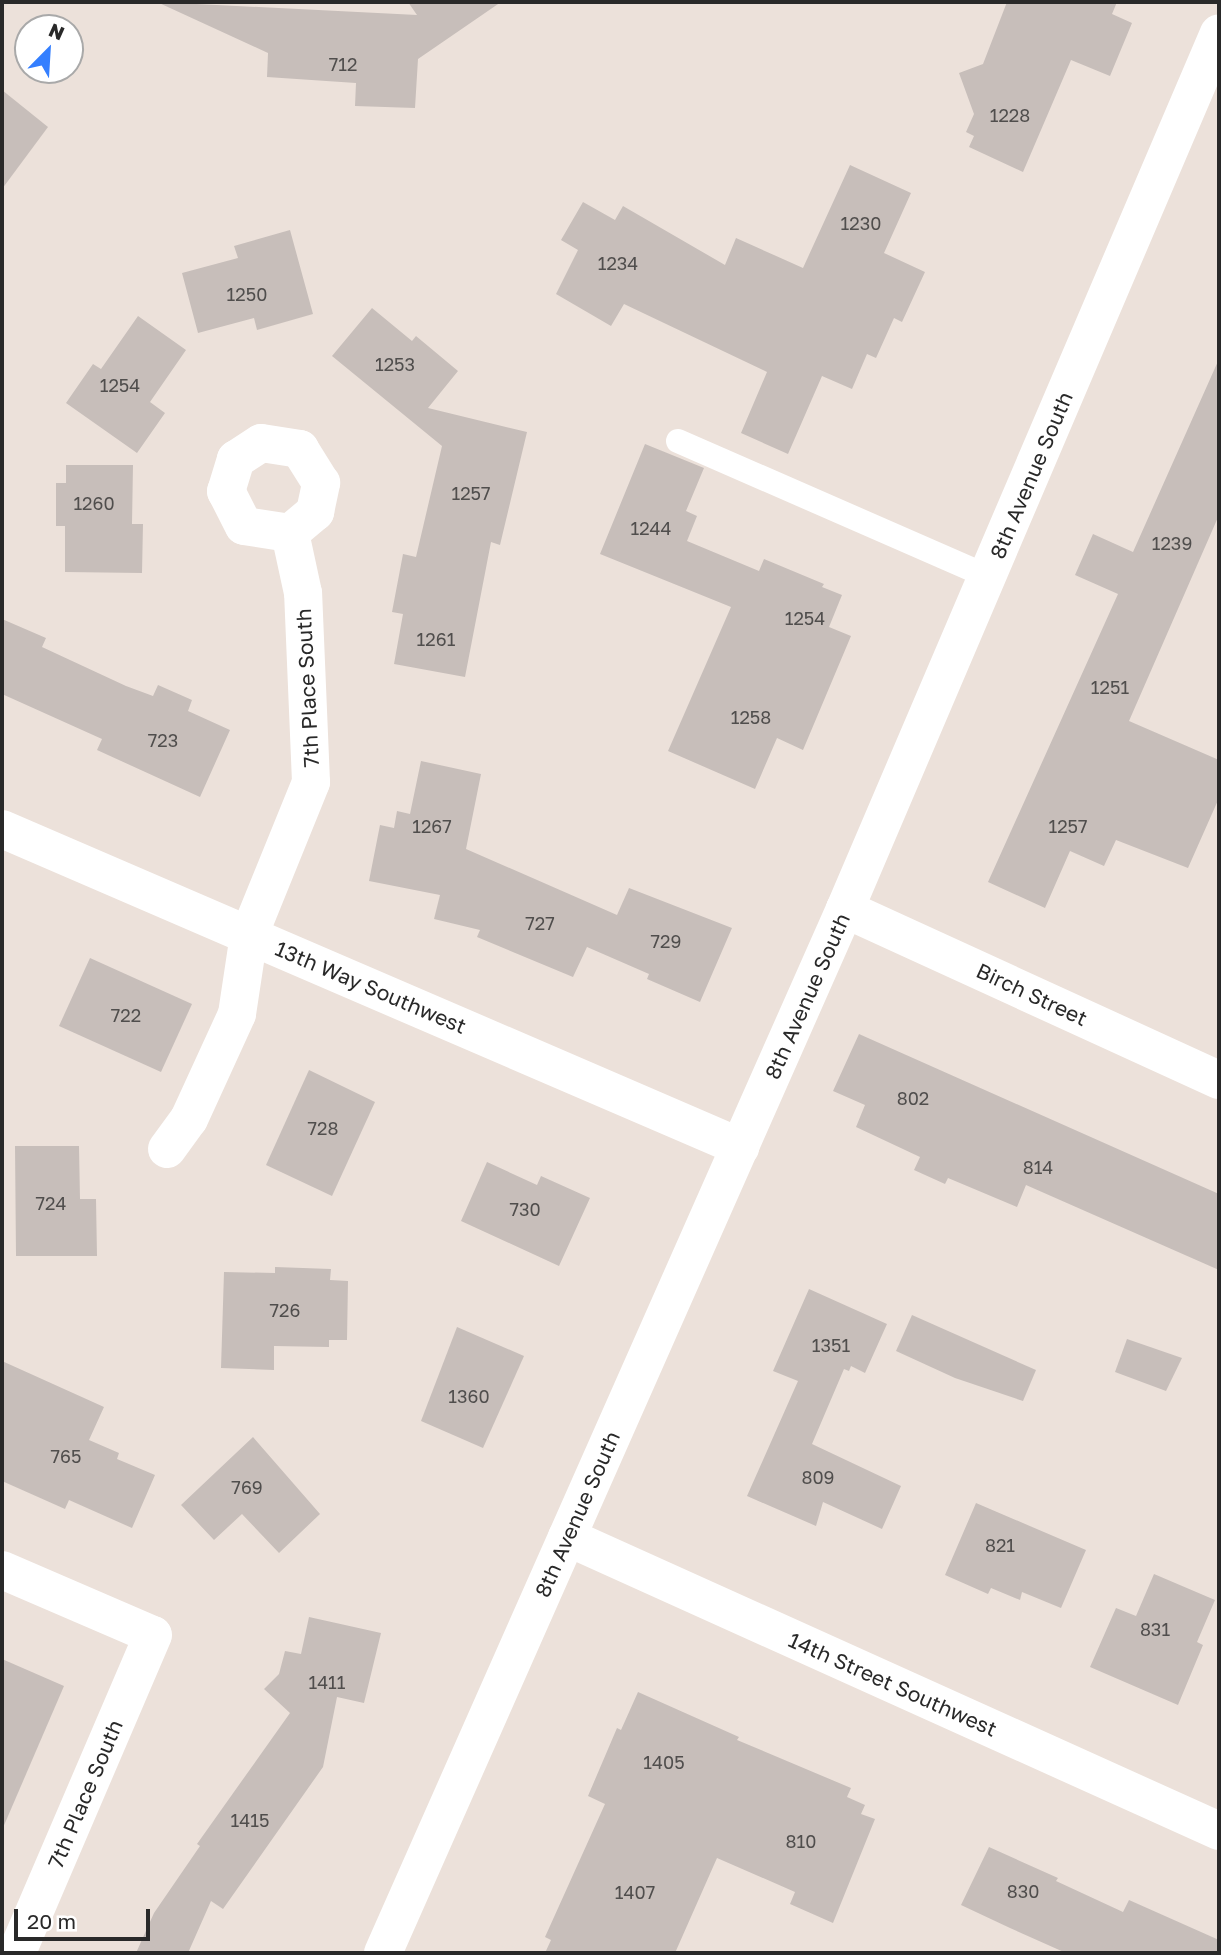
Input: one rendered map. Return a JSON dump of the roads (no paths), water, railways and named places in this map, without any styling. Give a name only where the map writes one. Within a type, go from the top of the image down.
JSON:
[{"type":"street","name":"8th Avenue South","points":[[383,1953],[845,909],[1219,33]]},
{"type":"street","name":"7th Place South","points":[[167,1149],[189,1119],[237,1014],[249,935],[312,782],[303,593],[290,533]]},
{"type":"street","name":"13th Way Southwest","points":[[2,829],[740,1147]]},
{"type":"street","name":"Birch Street","points":[[845,909],[1219,1080]]},
{"type":"street","name":"14th Street Southwest","points":[[567,1537],[1219,1830]]},
{"type":"street","name":"7th Place South","points":[[2,1570],[153,1635],[17,1953]]},
{"type":"lane","points":[[678,441],[987,576]]}]
